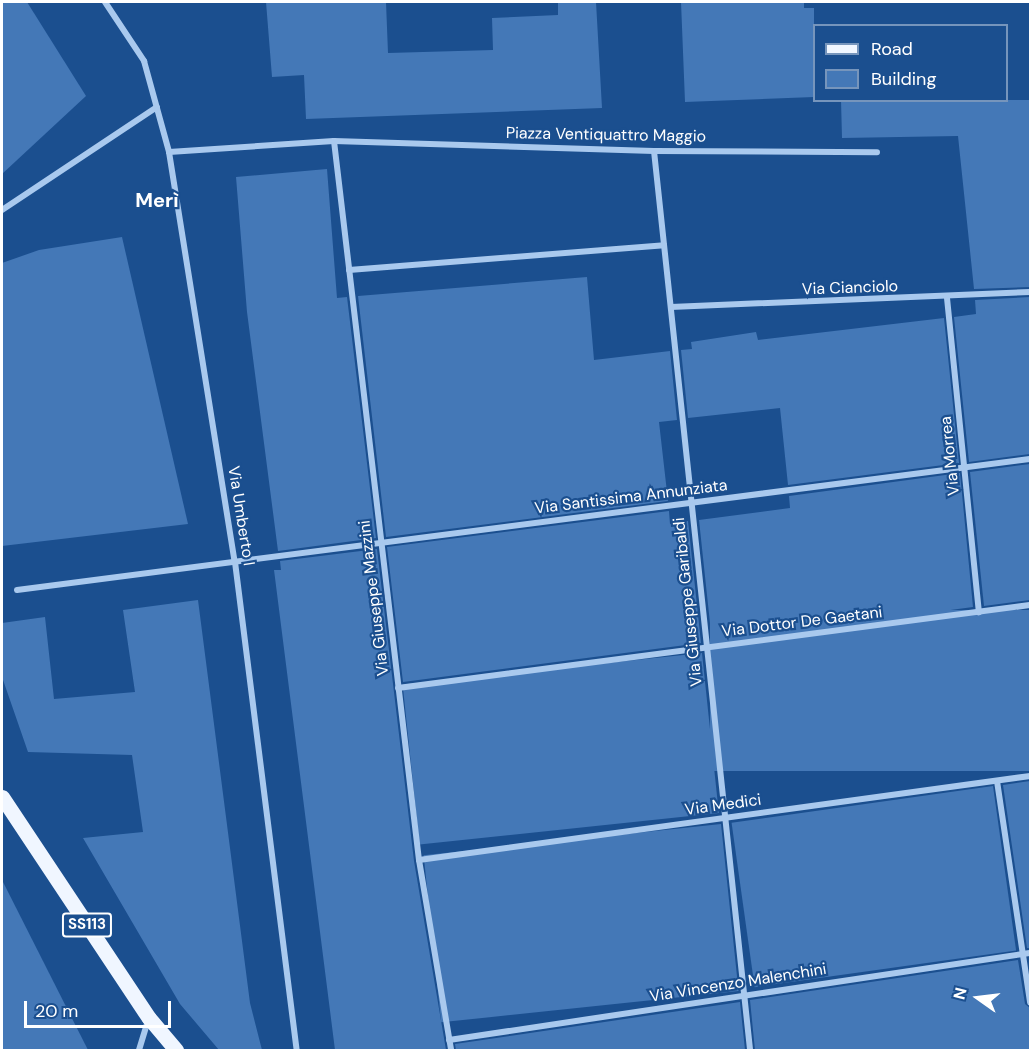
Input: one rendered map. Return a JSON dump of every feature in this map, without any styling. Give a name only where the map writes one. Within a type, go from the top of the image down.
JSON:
[{"type":"main road","name":"SS113","points":[[2,797],[149,1018],[176,1050]]},
{"type":"street","name":"Via Umberto I","points":[[105,2],[144,61],[169,152],[236,562],[297,1050]]},
{"type":"street","points":[[2,210],[157,107]]},
{"type":"street","name":"Piazza Ventiquattro Maggio","points":[[169,152],[334,141],[654,151],[877,152]]},
{"type":"street","name":"Via Giuseppe Mazzini","points":[[334,141],[419,860],[450,1050]]},
{"type":"street","name":"Via Giuseppe Garibaldi","points":[[654,151],[750,1050]]},
{"type":"street","points":[[349,270],[664,245]]},
{"type":"street","name":"Via Cianciolo","points":[[670,307],[947,298],[1030,292]]},
{"type":"street","name":"Via Morrea","points":[[947,298],[979,612]]},
{"type":"street","name":"Via Santissima Annunziata","points":[[17,590],[1030,459]]},
{"type":"street","name":"Via Dottor De Gaetani","points":[[398,688],[1030,605]]},
{"type":"street","name":"Via Medici","points":[[419,860],[1030,776]]},
{"type":"street","points":[[997,781],[1027,953],[1030,1003]]},
{"type":"street","name":"Via Vincenzo Malenchini","points":[[449,1040],[1027,953]]},
{"type":"street","points":[[139,1050],[149,1018]]},
{"type":"building","points":[[2,2],[27,2],[86,96],[2,174]]},
{"type":"building","points":[[266,2],[386,2],[388,53],[493,50],[492,18],[558,15],[558,2],[596,2],[602,108],[306,119],[304,75],[272,77]]},
{"type":"building","points":[[681,2],[804,2],[804,8],[814,8],[813,97],[685,102]]},
{"type":"building","points":[[1030,100],[1030,287],[974,289],[958,136],[842,138],[841,102]]},
{"type":"building","points":[[327,169],[337,298],[347,297],[376,538],[278,551],[247,312],[236,177]]},
{"type":"building","points":[[122,237],[188,524],[2,546],[2,263],[39,250]]},
{"type":"building","points":[[587,277],[594,360],[670,351],[677,420],[659,422],[668,501],[386,537],[358,296]]},
{"type":"building","points":[[1030,297],[1030,454],[969,462],[954,317],[976,314],[975,300]]},
{"type":"building","points":[[944,318],[959,463],[788,485],[780,408],[688,418],[681,350],[692,349],[691,342],[756,332],[758,340]]},
{"type":"building","points":[[1030,464],[1030,600],[984,606],[970,472]]},
{"type":"building","points":[[960,473],[973,607],[712,642],[699,520],[790,508],[789,496]]},
{"type":"building","points":[[669,511],[670,524],[688,521],[701,643],[403,682],[387,547]]},
{"type":"building","points":[[377,549],[414,861],[446,1050],[335,1050],[274,570],[281,570],[280,561]]},
{"type":"building","points":[[198,600],[250,1003],[262,1050],[219,1050],[180,1004],[83,838],[143,832],[132,755],[28,752],[2,677],[2,623],[45,617],[54,699],[135,692],[123,610]]},
{"type":"building","points":[[710,610],[1030,610],[1030,771],[710,771]]},
{"type":"building","points":[[702,653],[719,813],[419,845],[403,684]]},
{"type":"building","points":[[1030,781],[1030,948],[1027,948],[1003,785]]},
{"type":"building","points":[[993,786],[1016,950],[755,987],[732,823]]},
{"type":"building","points":[[721,824],[739,991],[441,1022],[424,855]]},
{"type":"building","points":[[2,880],[88,1050],[2,1050]]},
{"type":"building","points":[[1018,960],[1025,1004],[1030,1008],[1030,1050],[755,1050],[750,1000]]},
{"type":"building","points":[[740,1002],[745,1050],[456,1050],[455,1044]]},
{"type":"district","name":"Merì","points":[[157,200]]}]
